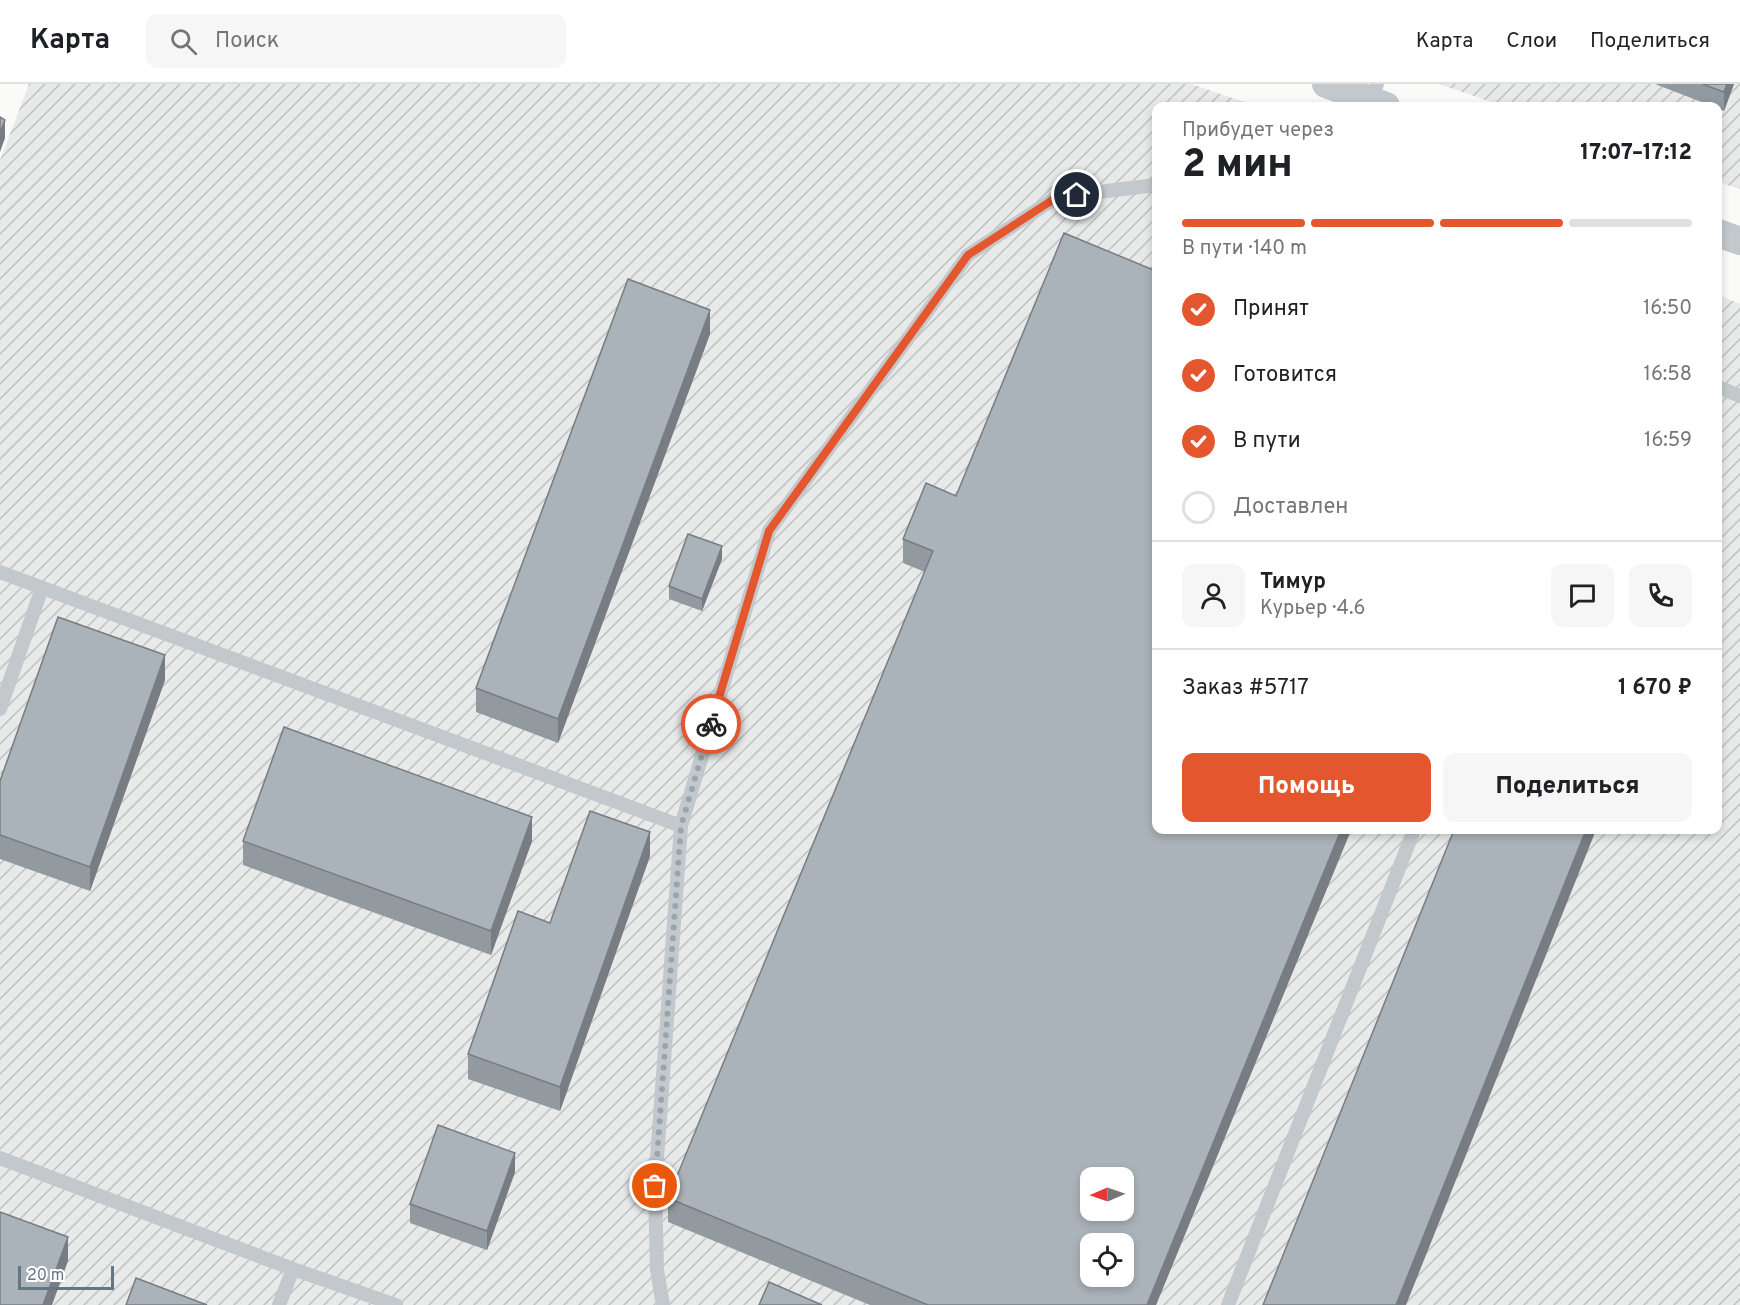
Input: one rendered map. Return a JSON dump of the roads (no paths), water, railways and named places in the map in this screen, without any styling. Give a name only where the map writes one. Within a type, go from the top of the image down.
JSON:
[{"type":"street","points":[[1326,84],[1378,97]]},
{"type":"street","points":[[1722,234],[1740,241]]},
{"type":"lane","points":[[663,1305],[657,1270],[655,1186],[681,826],[769,531],[968,255],[1057,197],[1152,185]]},
{"type":"lane","points":[[1722,389],[1740,396]]},
{"type":"lane","points":[[0,572],[681,826]]},
{"type":"lane","points":[[0,709],[42,588]]},
{"type":"lane","points":[[1228,1305],[1412,834]]},
{"type":"lane","points":[[0,1158],[293,1269],[396,1305]]},
{"type":"lane","points":[[279,1305],[293,1269]]}]
